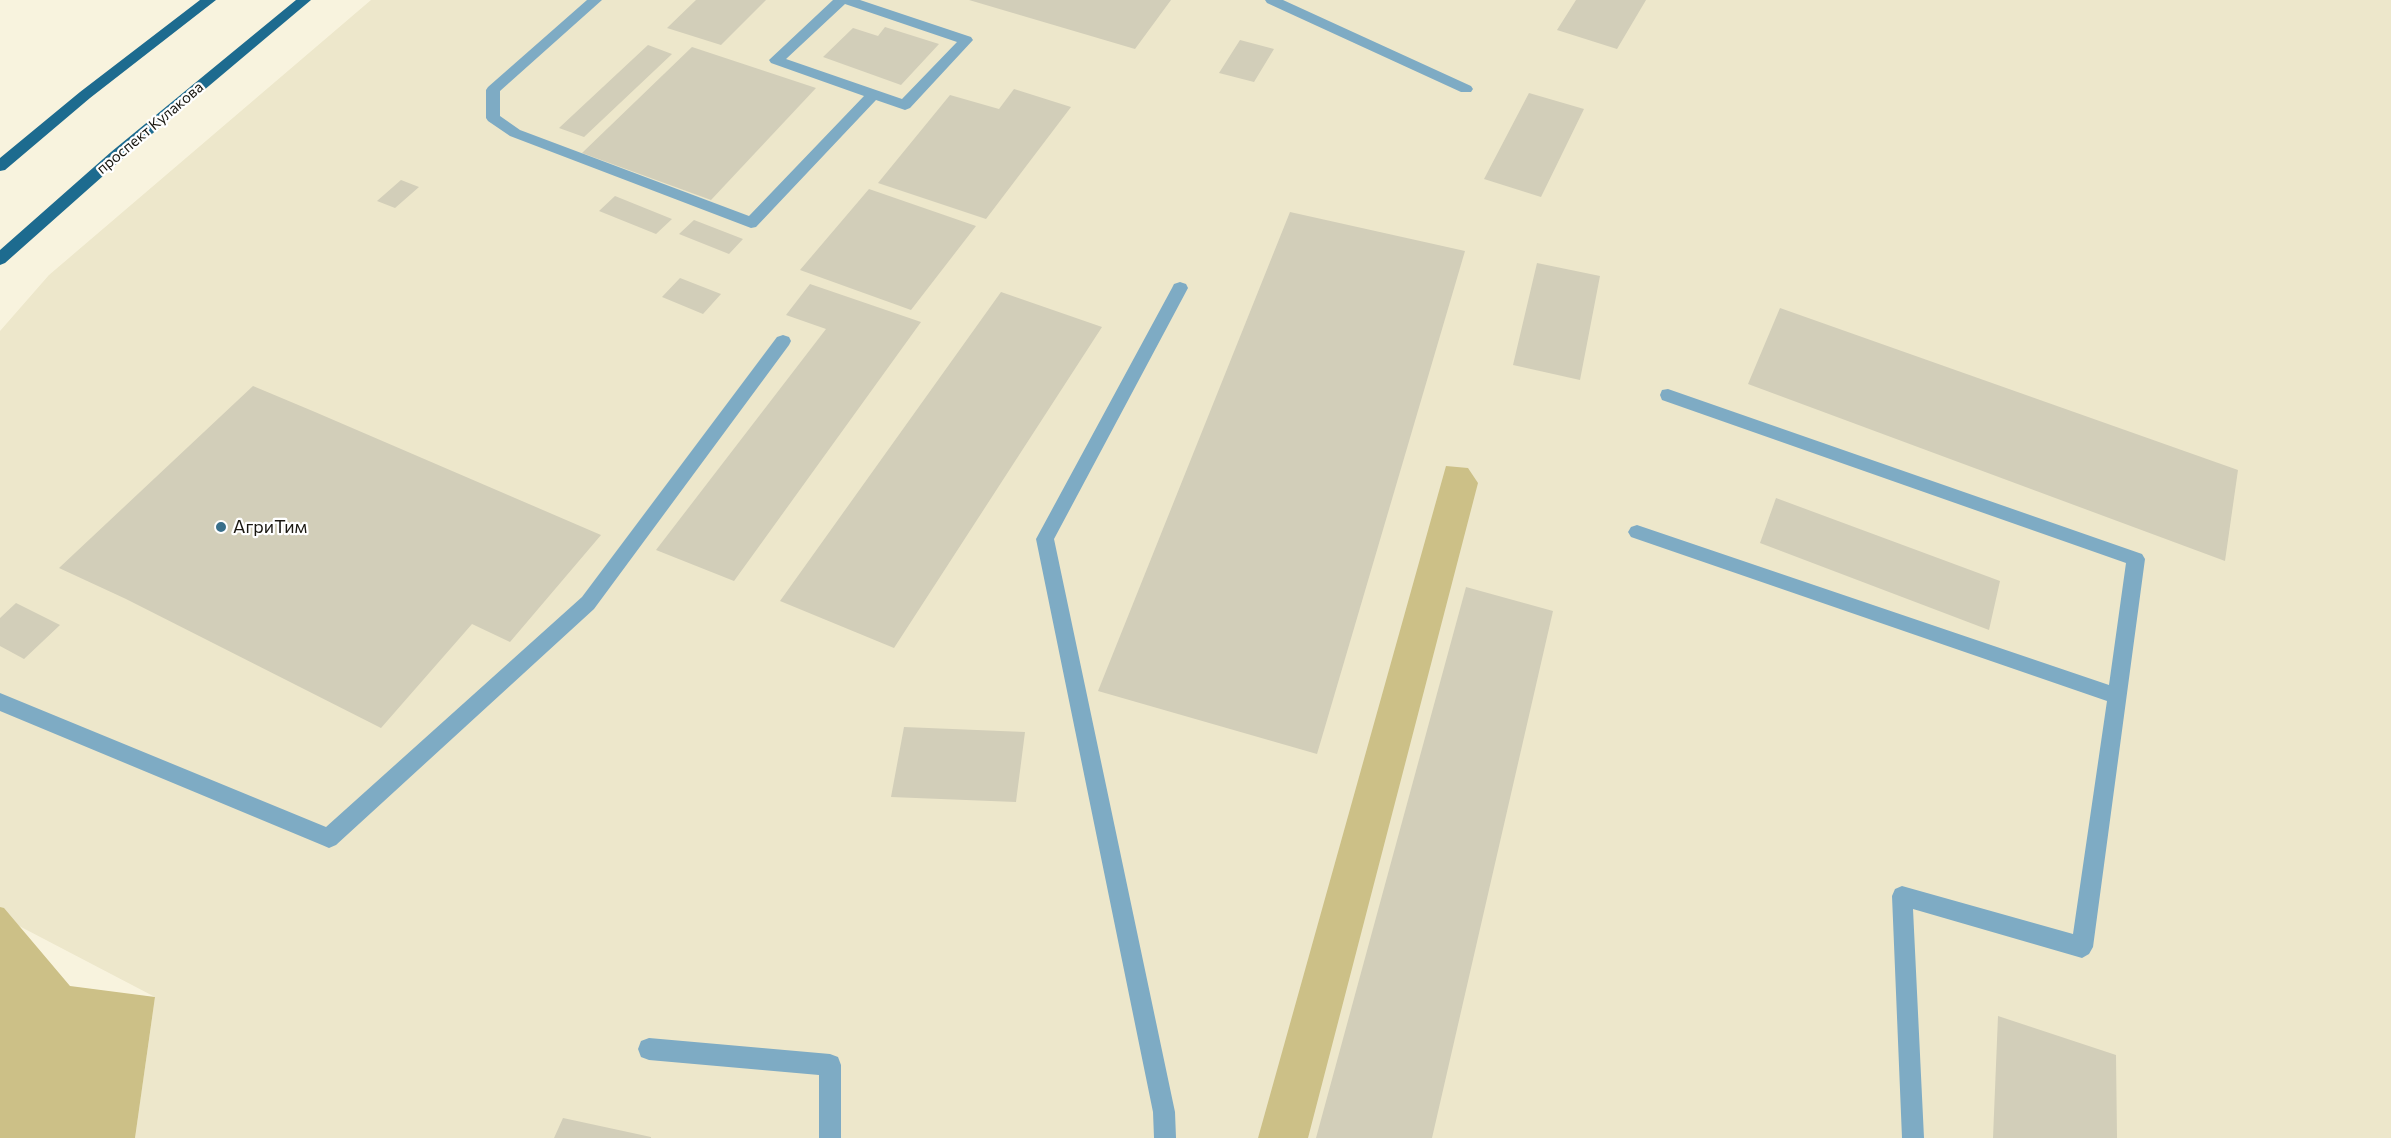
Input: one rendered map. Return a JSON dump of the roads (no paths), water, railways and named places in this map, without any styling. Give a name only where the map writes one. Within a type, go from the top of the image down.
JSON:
[{"type":"main road","points":[[0,166],[85,95],[209,0]]},
{"type":"main road","name":"проспект Кулакова","points":[[0,259],[116,156],[304,0]]},
{"type":"lane","points":[[595,0],[493,90],[493,118],[515,133],[751,223],[873,95]]},
{"type":"lane","points":[[841,0],[776,60],[905,105],[966,40],[847,0]]},
{"type":"lane","points":[[1272,0],[1466,89]]},
{"type":"lane","points":[[1165,1138],[1164,1112],[1045,539],[1180,288]]},
{"type":"lane","points":[[0,702],[329,838],[588,603],[783,341]]},
{"type":"lane","points":[[1668,395],[2136,559],[2082,947],[1902,896],[1913,1138]]},
{"type":"lane","points":[[1637,532],[2117,696]]},
{"type":"lane","points":[[649,1049],[830,1065],[830,1138]]},
{"type":"place","name":"АгриТим","points":[[221,527]]}]
